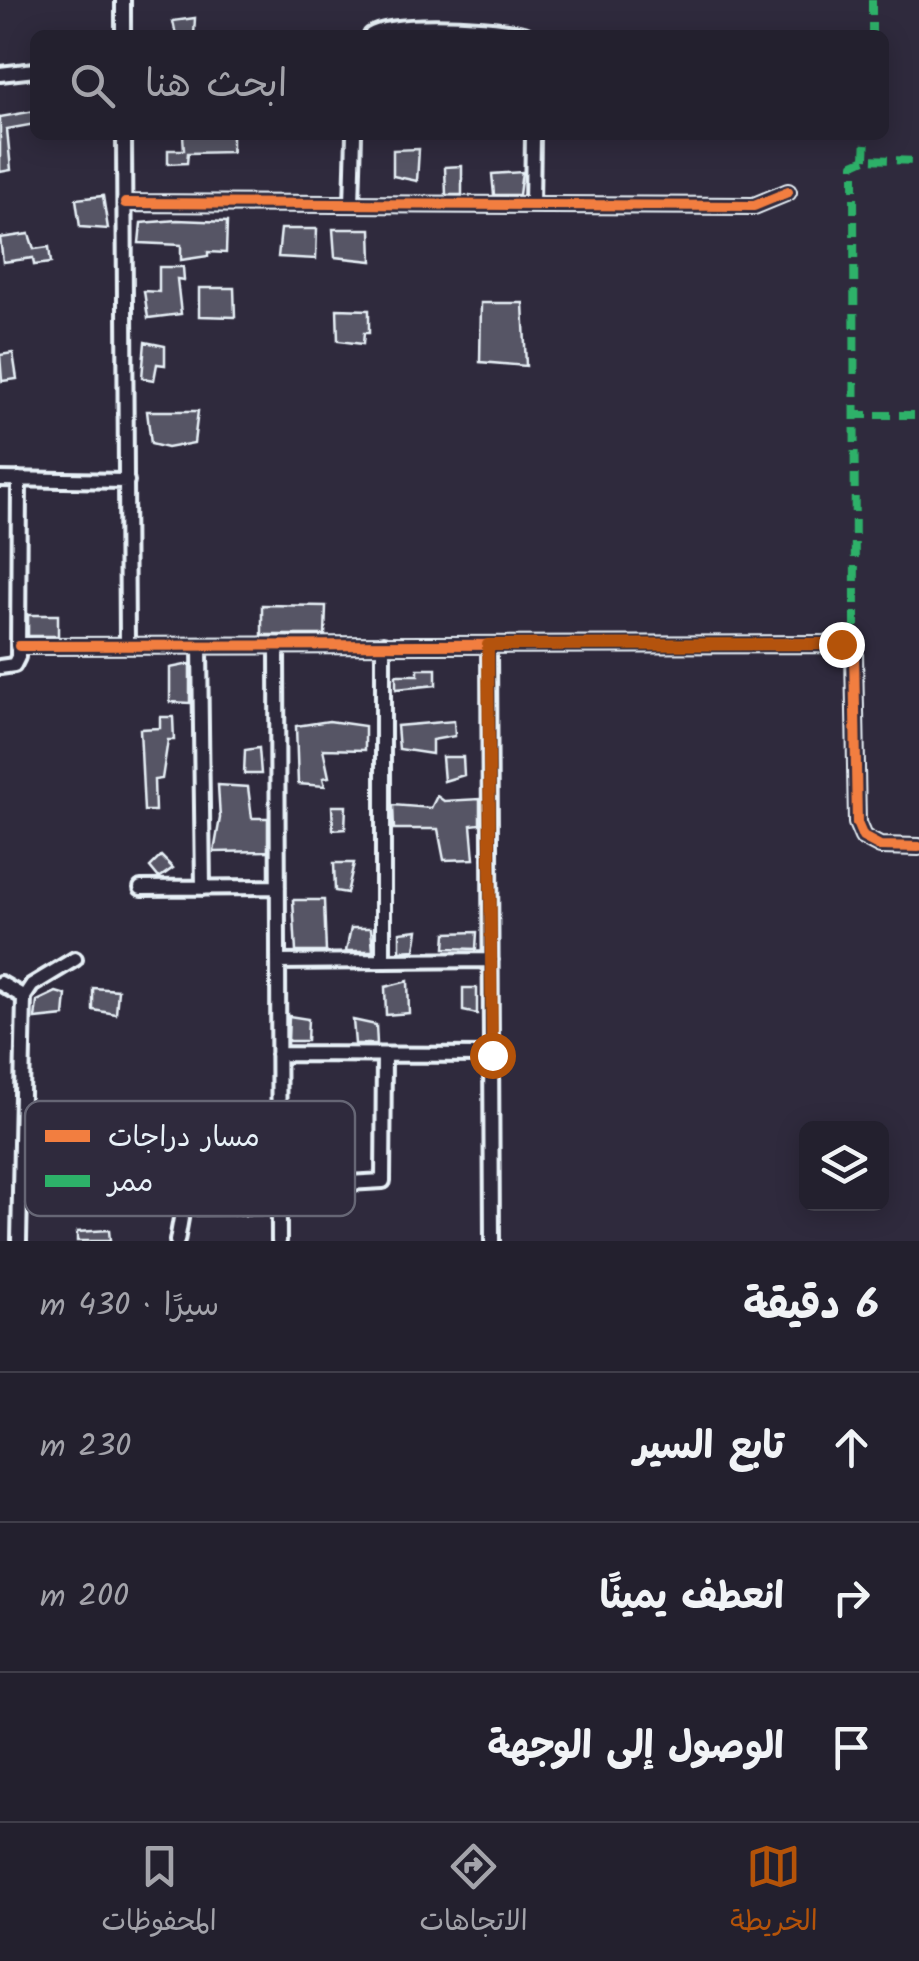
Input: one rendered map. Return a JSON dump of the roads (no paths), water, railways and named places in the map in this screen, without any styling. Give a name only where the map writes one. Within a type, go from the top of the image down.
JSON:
[{"type":"street","points":[[123,0],[123,30]]},
{"type":"street","points":[[409,30],[492,30]]},
{"type":"street","points":[[0,74],[30,71]]},
{"type":"street","points":[[124,140],[127,644]]},
{"type":"street","points":[[352,204],[354,140]]},
{"type":"street","points":[[532,205],[533,140]]},
{"type":"street","points":[[125,203],[754,206],[788,192]]},
{"type":"street","points":[[0,479],[127,481]]},
{"type":"street","points":[[0,667],[14,665],[19,646],[19,480]]},
{"type":"street","points":[[382,644],[382,961]]},
{"type":"street","points":[[488,645],[492,1241]]},
{"type":"street","points":[[19,646],[849,646],[854,653],[857,823],[863,838],[880,846],[919,846]]},
{"type":"street","points":[[277,646],[278,1101]]},
{"type":"street","points":[[200,647],[203,888]]},
{"type":"street","points":[[141,888],[278,887]]},
{"type":"street","points":[[18,1241],[20,1019],[24,996],[32,984],[75,959]]},
{"type":"street","points":[[278,962],[490,960]]},
{"type":"street","points":[[0,982],[24,996]]},
{"type":"street","points":[[278,1054],[492,1055]]},
{"type":"street","points":[[355,1182],[383,1180],[384,1054]]},
{"type":"street","points":[[177,1241],[181,1216]]}]
